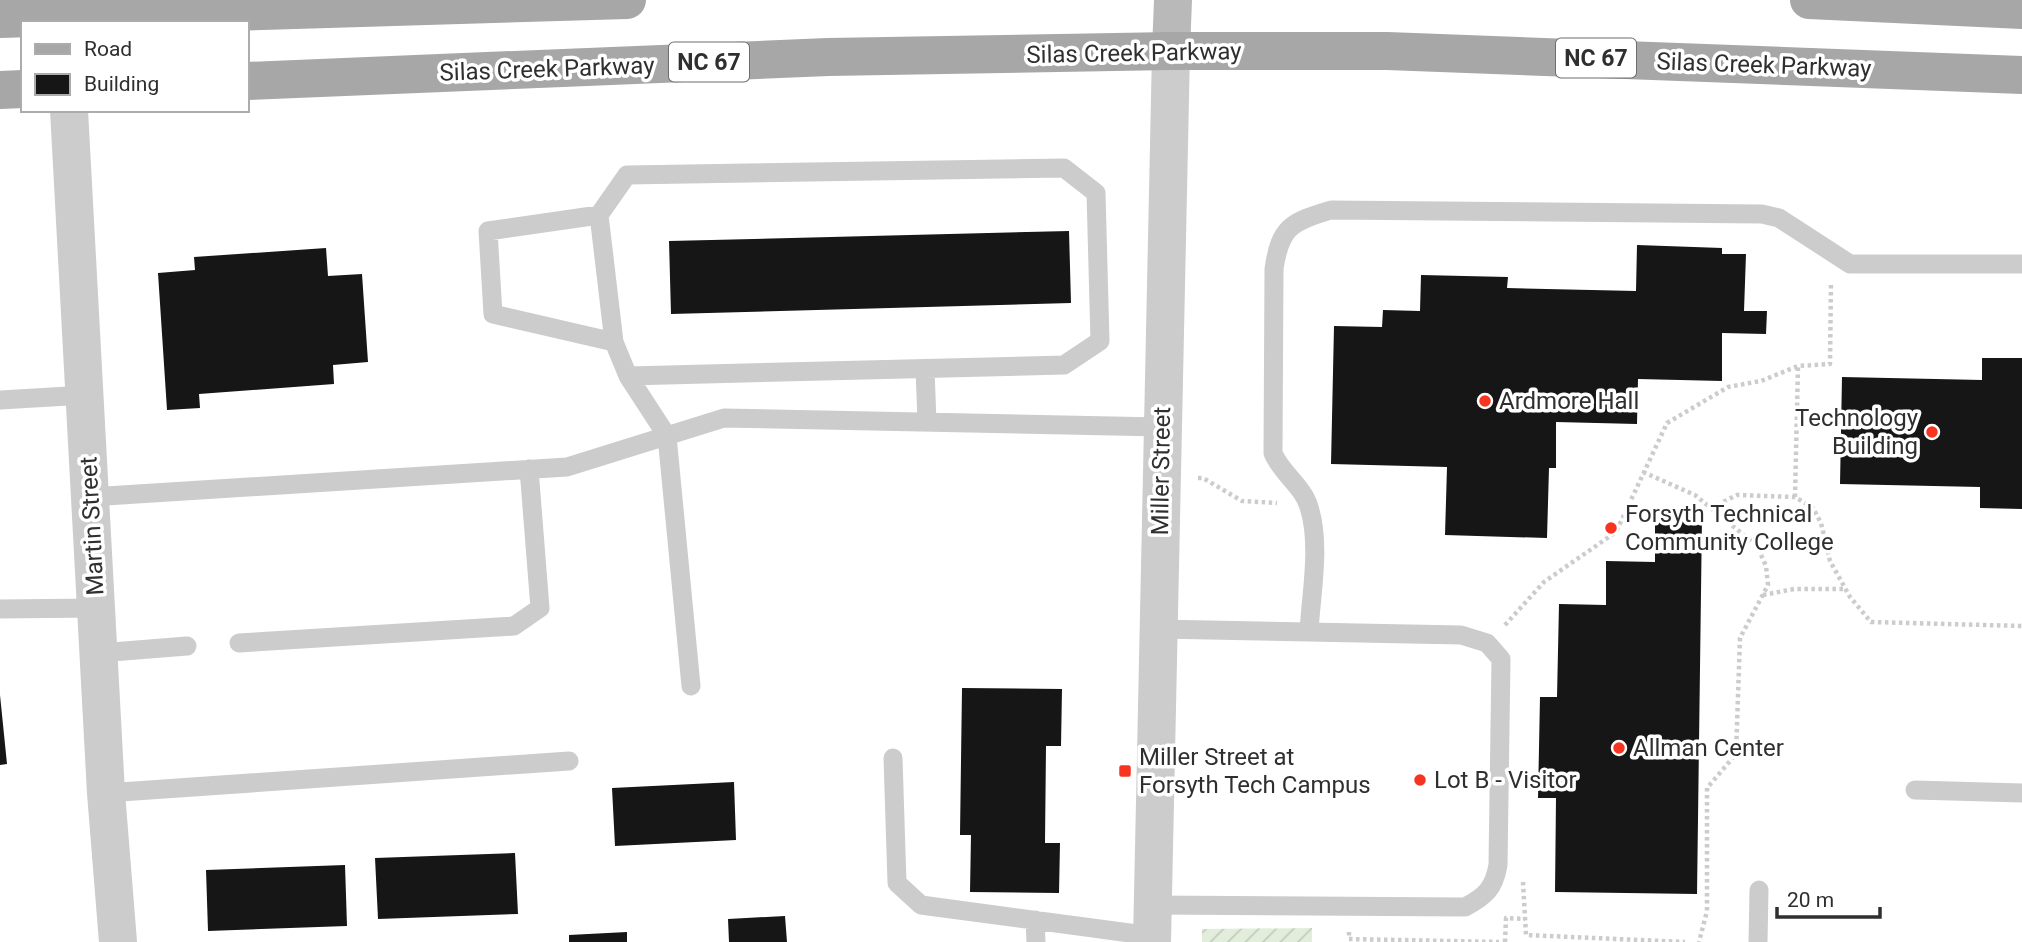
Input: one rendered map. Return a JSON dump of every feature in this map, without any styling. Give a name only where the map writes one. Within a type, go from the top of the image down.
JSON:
[{"type":"main road","points":[[0,19],[407,3],[627,0]]},
{"type":"main road","name":"Miller Street","points":[[1171,51],[1173,0]]},
{"type":"main road","points":[[1809,0],[2022,10]]},
{"type":"main road","name":"Silas Creek Parkway","points":[[248,82],[828,57],[1171,51],[1400,51],[2022,75]]},
{"type":"main road","points":[[0,90],[21,89]]},
{"type":"street","name":"Miller Street","points":[[1152,928],[1171,51]]},
{"type":"street","name":"Martin Street","points":[[69,112],[106,793],[118,942]]},
{"type":"lane","points":[[628,376],[1064,365],[1100,341],[1096,193],[1064,168],[627,175],[599,215],[614,342],[628,376],[667,436],[691,687]]},
{"type":"lane","points":[[1309,632],[1313,534],[1309,505],[1278,464],[1273,453],[1274,269],[1278,242],[1285,230],[1305,218],[1331,210],[1762,214],[1779,218],[1850,264],[2022,264]]},
{"type":"lane","points":[[599,215],[488,231],[492,314],[614,342]]},
{"type":"lane","points":[[925,369],[927,422]]},
{"type":"lane","points":[[0,400],[85,395]]},
{"type":"lane","points":[[90,497],[567,467],[724,418],[1162,427]]},
{"type":"lane","points":[[239,643],[513,626],[540,608],[529,469]]},
{"type":"lane","points":[[0,609],[96,608]]},
{"type":"lane","points":[[893,758],[897,883],[921,905],[1034,920],[1152,928],[1465,907],[1483,898],[1494,885],[1498,865],[1501,659],[1487,643],[1461,635],[1158,629]]},
{"type":"lane","points":[[99,653],[187,646]]},
{"type":"lane","points":[[106,793],[569,761]]},
{"type":"lane","points":[[1915,790],[2022,793]]},
{"type":"lane","points":[[1758,942],[1759,890]]},
{"type":"lane","points":[[1034,920],[1036,942]]},
{"type":"path","points":[[1487,643],[1544,582],[1616,532],[1667,423],[1728,387],[1761,381],[1798,366],[1830,364],[1831,254]]},
{"type":"path","points":[[1795,497],[1798,366]]},
{"type":"path","points":[[1643,472],[1695,495],[1757,546],[1766,566],[1768,585],[1740,638],[1736,754],[1707,788],[1707,911],[1699,942]]},
{"type":"path","points":[[1197,478],[1203,478],[1242,501],[1267,505],[1305,497]]},
{"type":"path","points":[[1711,508],[1737,495],[1795,497],[1812,508],[1821,523],[1830,561],[1846,589],[1871,622],[2022,626]]},
{"type":"path","points":[[1763,595],[1794,589],[1846,589]]},
{"type":"path","points":[[1494,885],[1524,882],[1526,935],[1685,942]]},
{"type":"path","points":[[1349,939],[1502,942],[1506,918],[1525,919]]},
{"type":"green space","points":[[1312,928],[1312,942],[1202,942],[1202,929]]},
{"type":"building","points":[[1069,231],[1071,303],[671,314],[669,241]]},
{"type":"building","name":"Ardmore Hall","points":[[1637,245],[1722,248],[1722,254],[1746,254],[1744,311],[1767,311],[1766,334],[1722,333],[1722,381],[1638,379],[1637,424],[1556,422],[1556,468],[1549,468],[1547,538],[1445,535],[1447,467],[1331,464],[1334,326],[1382,327],[1383,310],[1420,311],[1421,275],[1508,277],[1507,288],[1636,291]]},
{"type":"building","points":[[326,248],[328,276],[362,274],[368,362],[333,365],[334,384],[199,394],[200,408],[167,410],[158,273],[195,270],[194,257]]},
{"type":"building","name":"Technology Building","points":[[1982,358],[2022,358],[2022,509],[1980,508],[1980,487],[1840,484],[1842,377],[1982,380]]},
{"type":"building","name":"Allman Center","points":[[1655,516],[1702,517],[1697,894],[1555,892],[1556,798],[1538,798],[1540,697],[1557,697],[1559,604],[1606,605],[1606,561],[1655,562]]},
{"type":"building","points":[[962,688],[1062,689],[1061,746],[1046,746],[1045,843],[1060,843],[1059,893],[970,892],[971,835],[960,835]]},
{"type":"building","points":[[0,695],[7,764],[0,765]]},
{"type":"building","points":[[734,782],[736,840],[615,846],[612,788]]},
{"type":"building","points":[[515,853],[518,914],[378,919],[375,858]]},
{"type":"building","points":[[345,865],[347,926],[208,931],[206,870]]},
{"type":"building","points":[[785,916],[787,942],[729,942],[728,919]]},
{"type":"building","points":[[627,932],[627,942],[569,942],[569,935]]},
{"type":"place","name":"Ardmore Hall","points":[[1485,401]]},
{"type":"place","name":"Technology Building","points":[[1932,432]]},
{"type":"place","name":"Forsyth Technical Community College","points":[[1611,528]]},
{"type":"place","name":"Allman Center","points":[[1619,748]]},
{"type":"place","name":"Miller Street at Forsyth Tech Campus","points":[[1125,771]]},
{"type":"place","name":"Lot B - Visitor","points":[[1420,780]]}]
